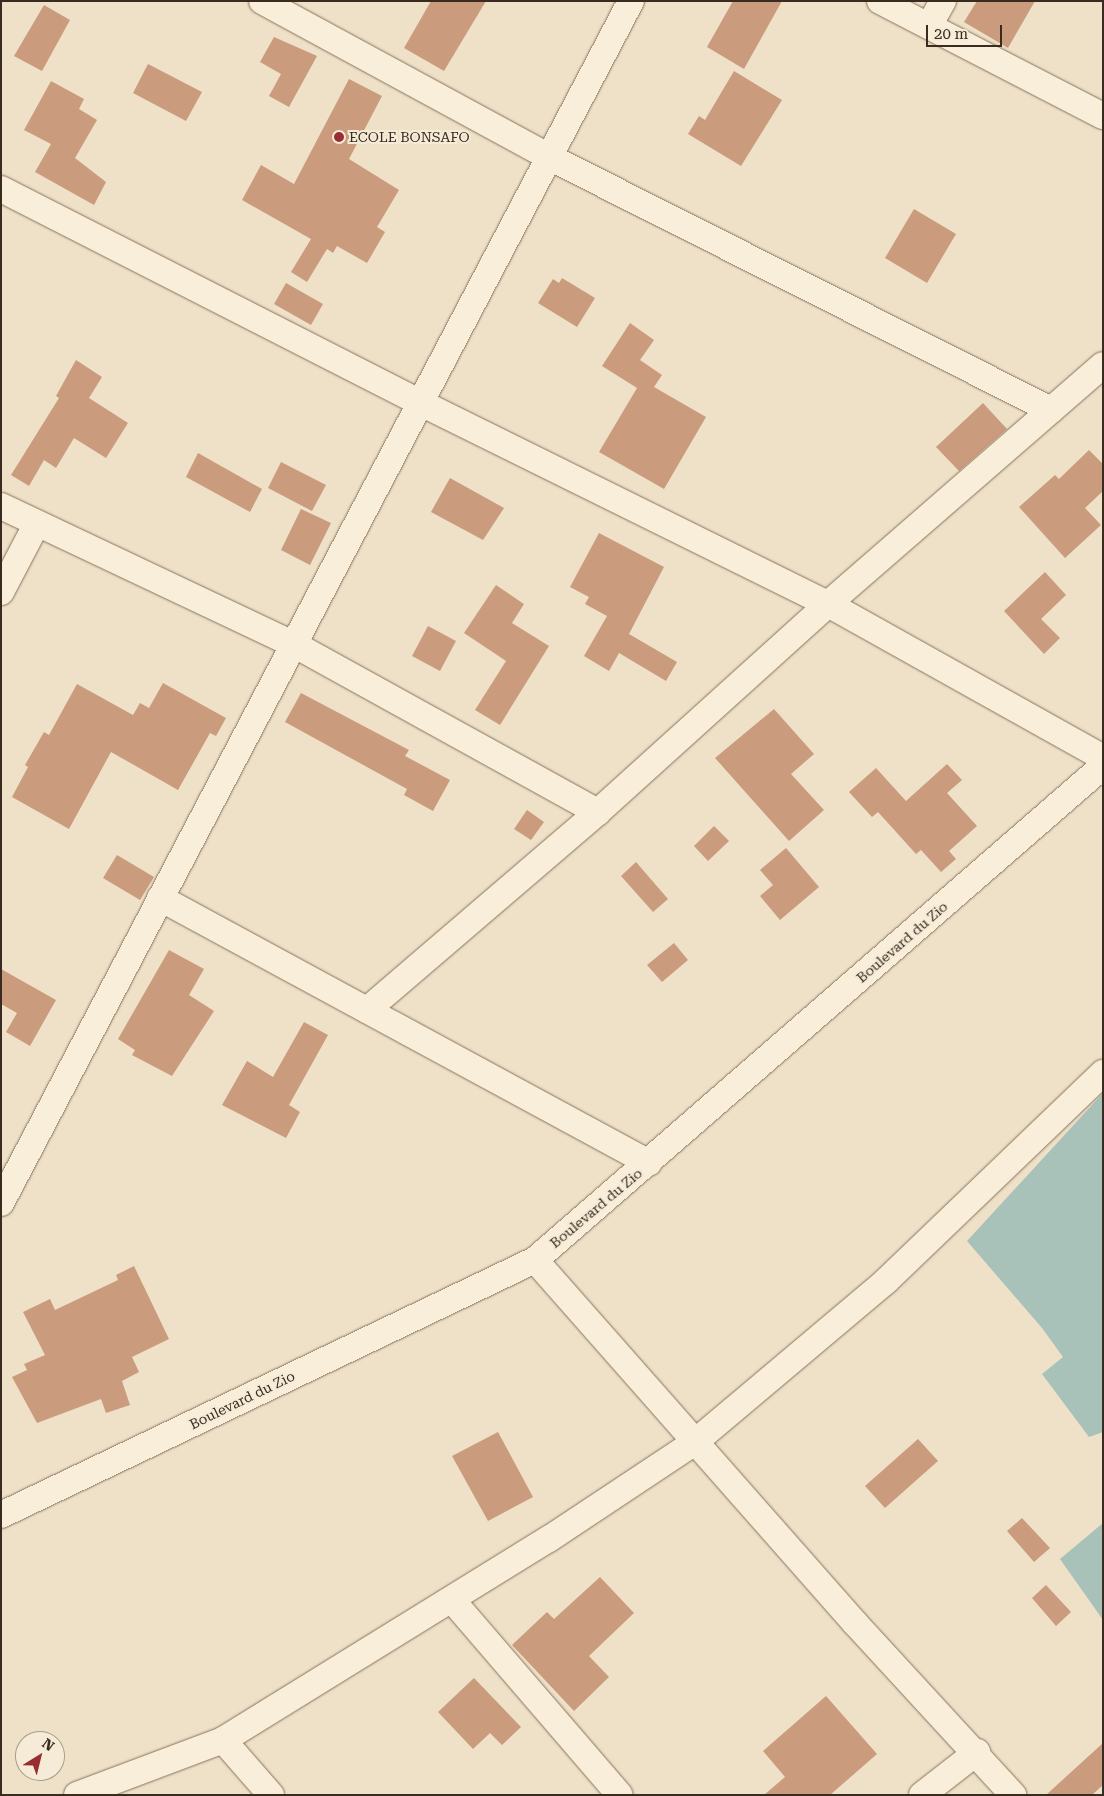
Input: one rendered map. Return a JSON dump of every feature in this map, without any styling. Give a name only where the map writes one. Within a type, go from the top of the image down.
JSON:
[{"type":"street","points":[[262,1],[549,157],[1051,410]]},
{"type":"street","points":[[1,1203],[160,898],[295,646],[419,402],[631,1]]},
{"type":"street","points":[[880,1],[1103,116]]},
{"type":"street","points":[[929,26],[943,1]]},
{"type":"street","points":[[1,189],[419,402],[828,604],[1103,758]]},
{"type":"street","points":[[367,1010],[598,812],[828,604],[1103,365]]},
{"type":"street","points":[[1,506],[36,525],[295,646],[598,812]]},
{"type":"street","points":[[1,592],[36,525]]},
{"type":"street","name":"Boulevard du Zio","points":[[1,1515],[535,1260],[649,1163],[1103,766]]},
{"type":"street","points":[[160,898],[649,1163]]},
{"type":"street","points":[[77,1795],[224,1740],[452,1600],[695,1442],[886,1281],[1103,1073]]},
{"type":"street","points":[[535,1260],[855,1622],[976,1752],[1013,1795]]},
{"type":"street","points":[[452,1600],[620,1795]]},
{"type":"street","points":[[224,1740],[271,1795]]},
{"type":"street","points":[[922,1795],[976,1752]]},
{"type":"water","points":[[1103,1093],[1103,1432],[1089,1437],[1042,1374],[1063,1357],[1042,1328],[967,1241]]},
{"type":"water","points":[[1103,1523],[1103,1620],[1060,1559]]},
{"type":"building","points":[[431,1],[486,1],[444,71],[404,48]]},
{"type":"building","points":[[733,1],[782,1],[744,69],[707,47]]},
{"type":"building","points":[[977,1],[1035,1],[1008,48],[964,22]]},
{"type":"building","points":[[44,5],[70,20],[42,71],[14,56]]},
{"type":"building","points":[[274,37],[317,56],[289,107],[269,96],[281,74],[260,62]]},
{"type":"building","points":[[148,64],[202,92],[186,121],[133,93]]},
{"type":"building","points":[[734,71],[782,100],[741,166],[688,134],[699,116],[705,120]]},
{"type":"building","points":[[349,79],[382,96],[349,159],[399,190],[377,227],[385,232],[367,263],[337,246],[333,253],[327,249],[307,282],[291,272],[311,239],[242,200],[261,165],[294,184]]},
{"type":"building","points":[[51,81],[84,99],[79,109],[97,120],[75,158],[106,182],[94,205],[35,172],[51,144],[24,130]]},
{"type":"building","points":[[914,209],[956,234],[927,283],[885,258]]},
{"type":"building","points":[[562,278],[595,298],[577,327],[538,303],[553,279],[559,283]]},
{"type":"building","points":[[286,283],[323,304],[311,325],[274,304]]},
{"type":"building","points":[[630,323],[654,340],[640,360],[662,375],[654,387],[706,417],[664,489],[599,452],[637,388],[602,366]]},
{"type":"building","points":[[76,360],[102,377],[89,398],[128,423],[106,458],[74,438],[56,468],[44,460],[29,486],[11,475],[59,398],[56,396]]},
{"type":"building","points":[[983,403],[1007,429],[959,471],[936,447]]},
{"type":"building","points":[[1089,450],[1103,464],[1103,491],[1085,508],[1101,525],[1065,558],[1019,507],[1055,475],[1059,479]]},
{"type":"building","points":[[198,453],[262,489],[250,512],[186,477]]},
{"type":"building","points":[[281,462],[326,485],[312,511],[268,488]]},
{"type":"building","points":[[450,478],[504,508],[483,540],[431,512]]},
{"type":"building","points":[[301,509],[331,523],[310,565],[281,550]]},
{"type":"building","points":[[599,533],[664,567],[629,634],[677,662],[666,681],[619,653],[609,671],[584,656],[607,616],[585,604],[589,597],[570,587]]},
{"type":"building","points":[[1045,572],[1066,595],[1041,619],[1060,638],[1044,654],[1004,611]]},
{"type":"building","points":[[496,585],[524,604],[512,623],[549,646],[500,725],[475,710],[506,661],[464,633]]},
{"type":"building","points":[[428,626],[456,641],[440,671],[412,656]]},
{"type":"building","points":[[163,683],[226,718],[216,736],[210,733],[178,790],[111,752],[69,829],[12,797],[28,767],[25,765],[44,732],[49,735],[77,684],[133,715],[140,703],[149,708]]},
{"type":"building","points":[[301,693],[409,750],[405,756],[450,780],[433,811],[404,795],[407,789],[285,722]]},
{"type":"building","points":[[774,709],[814,754],[791,774],[824,810],[789,841],[715,758]]},
{"type":"building","points":[[947,764],[962,780],[947,793],[977,826],[949,851],[956,859],[941,872],[921,850],[916,854],[878,812],[872,817],[849,792],[876,768],[906,801]]},
{"type":"building","points":[[527,810],[544,822],[531,840],[514,829]]},
{"type":"building","points":[[714,826],[729,841],[708,861],[694,846]]},
{"type":"building","points":[[786,848],[819,887],[780,920],[760,896],[773,885],[760,870]]},
{"type":"building","points":[[117,855],[154,877],[140,900],[103,878]]},
{"type":"building","points":[[636,862],[668,899],[653,912],[621,876]]},
{"type":"building","points":[[674,943],[688,960],[662,982],[647,965]]},
{"type":"building","points":[[169,950],[204,969],[189,995],[214,1011],[172,1076],[132,1055],[135,1050],[118,1039]]},
{"type":"building","points":[[1,969],[56,1000],[30,1046],[6,1032],[17,1013],[1,1004]]},
{"type":"building","points":[[304,1022],[328,1035],[289,1105],[300,1112],[286,1138],[222,1105],[247,1061],[273,1077]]},
{"type":"building","points":[[134,1266],[169,1339],[132,1357],[139,1372],[122,1381],[130,1405],[106,1413],[101,1399],[37,1423],[12,1377],[27,1370],[24,1364],[45,1355],[23,1312],[50,1299],[55,1310],[118,1280],[116,1275]]},
{"type":"building","points":[[498,1432],[533,1497],[488,1521],[452,1456]]},
{"type":"building","points":[[918,1439],[938,1461],[885,1508],[865,1486]]},
{"type":"building","points":[[1022,1518],[1050,1548],[1034,1562],[1007,1531]]},
{"type":"building","points":[[600,1577],[634,1613],[589,1656],[609,1677],[574,1711],[512,1645],[547,1612],[554,1619]]},
{"type":"building","points":[[1046,1585],[1071,1612],[1056,1626],[1032,1598]]},
{"type":"building","points":[[474,1678],[521,1727],[502,1745],[490,1733],[473,1749],[438,1712]]},
{"type":"building","points":[[826,1696],[877,1754],[830,1795],[764,1795],[785,1777],[763,1751]]},
{"type":"building","points":[[1103,1743],[1103,1785],[1092,1795],[1046,1795]]},
{"type":"place","name":"ECOLE BONSAFO","points":[[339,137]]}]
